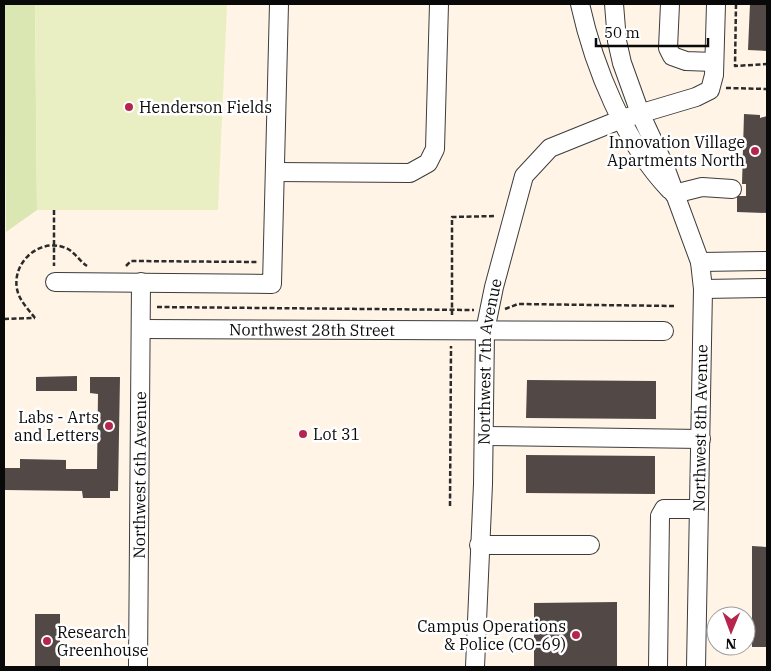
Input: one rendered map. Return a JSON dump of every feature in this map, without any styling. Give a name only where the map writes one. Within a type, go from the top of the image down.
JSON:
[{"type":"street","points":[[55,282],[272,284],[279,4]]},
{"type":"street","points":[[275,172],[410,173],[428,163],[435,149],[439,4]]},
{"type":"street","name":"Northwest 8th Avenue","points":[[580,4],[596,63],[622,119],[651,171],[674,194]]},
{"type":"street","name":"Northwest 8th Avenue","points":[[614,4],[619,50],[640,113],[666,167],[674,194],[700,262],[703,289],[696,667]]},
{"type":"street","points":[[670,4],[668,48],[672,56],[686,61],[714,62],[716,4]]},
{"type":"street","name":"Northwest 7th Avenue","points":[[474,667],[484,436],[485,331],[488,310],[524,176],[550,148],[622,119],[696,97],[710,90],[714,75],[714,62]]},
{"type":"street","points":[[674,194],[702,187],[732,189]]},
{"type":"street","points":[[700,262],[767,261]]},
{"type":"street","name":"Northwest 6th Avenue","points":[[138,667],[141,282]]},
{"type":"street","points":[[703,289],[767,288]]},
{"type":"street","name":"Northwest 28th Street","points":[[141,329],[664,331]]},
{"type":"street","points":[[484,436],[701,439]]},
{"type":"street","points":[[658,667],[660,516],[664,509],[699,509]]},
{"type":"street","points":[[479,545],[590,545]]},
{"type":"path","points":[[736,4],[734,66],[767,64]]},
{"type":"path","points":[[723,88],[767,89]]},
{"type":"path","points":[[54,210],[55,282]]},
{"type":"path","points":[[124,272],[131,261],[262,262]]},
{"type":"path","points":[[141,307],[488,310],[505,309],[518,304],[674,306]]},
{"type":"path","points":[[4,319],[35,318]]},
{"type":"green space","points":[[4,4],[35,4],[37,210],[6,232]]},
{"type":"green space","name":"Henderson Fields","points":[[35,4],[227,4],[218,210],[37,210]]},
{"type":"building","points":[[750,4],[767,4],[767,51],[748,50]]},
{"type":"building","name":"Innovation Village Apartments North","points":[[744,114],[760,115],[760,118],[767,116],[767,213],[737,212],[737,196],[746,196],[746,184],[742,184]]},
{"type":"building","points":[[77,376],[77,391],[36,391],[36,377]]},
{"type":"building","name":"Labs - Arts and Letters","points":[[90,377],[120,377],[118,491],[110,491],[110,498],[83,498],[82,491],[5,490],[5,468],[20,468],[20,459],[66,460],[66,469],[97,469],[98,394],[90,393]]},
{"type":"building","points":[[527,380],[656,381],[656,419],[526,418]]},
{"type":"building","points":[[526,455],[655,456],[655,494],[526,493]]},
{"type":"building","points":[[752,546],[767,547],[767,647],[756,647],[756,606],[752,606]]},
{"type":"building","name":"Campus Operations & Police (CO-69)","points":[[617,602],[617,667],[534,667],[534,603]]},
{"type":"building","name":"Research Greenhouse","points":[[35,614],[60,614],[60,667],[35,667]]},
{"type":"place","name":"Henderson Fields","points":[[129,107]]},
{"type":"place","name":"Innovation Village Apartments North","points":[[755,151]]},
{"type":"place","name":"Labs - Arts and Letters","points":[[109,426]]},
{"type":"place","name":"Lot 31","points":[[303,434]]},
{"type":"place","name":"Campus Operations & Police (CO-69)","points":[[576,635]]},
{"type":"place","name":"Research Greenhouse","points":[[47,641]]}]
